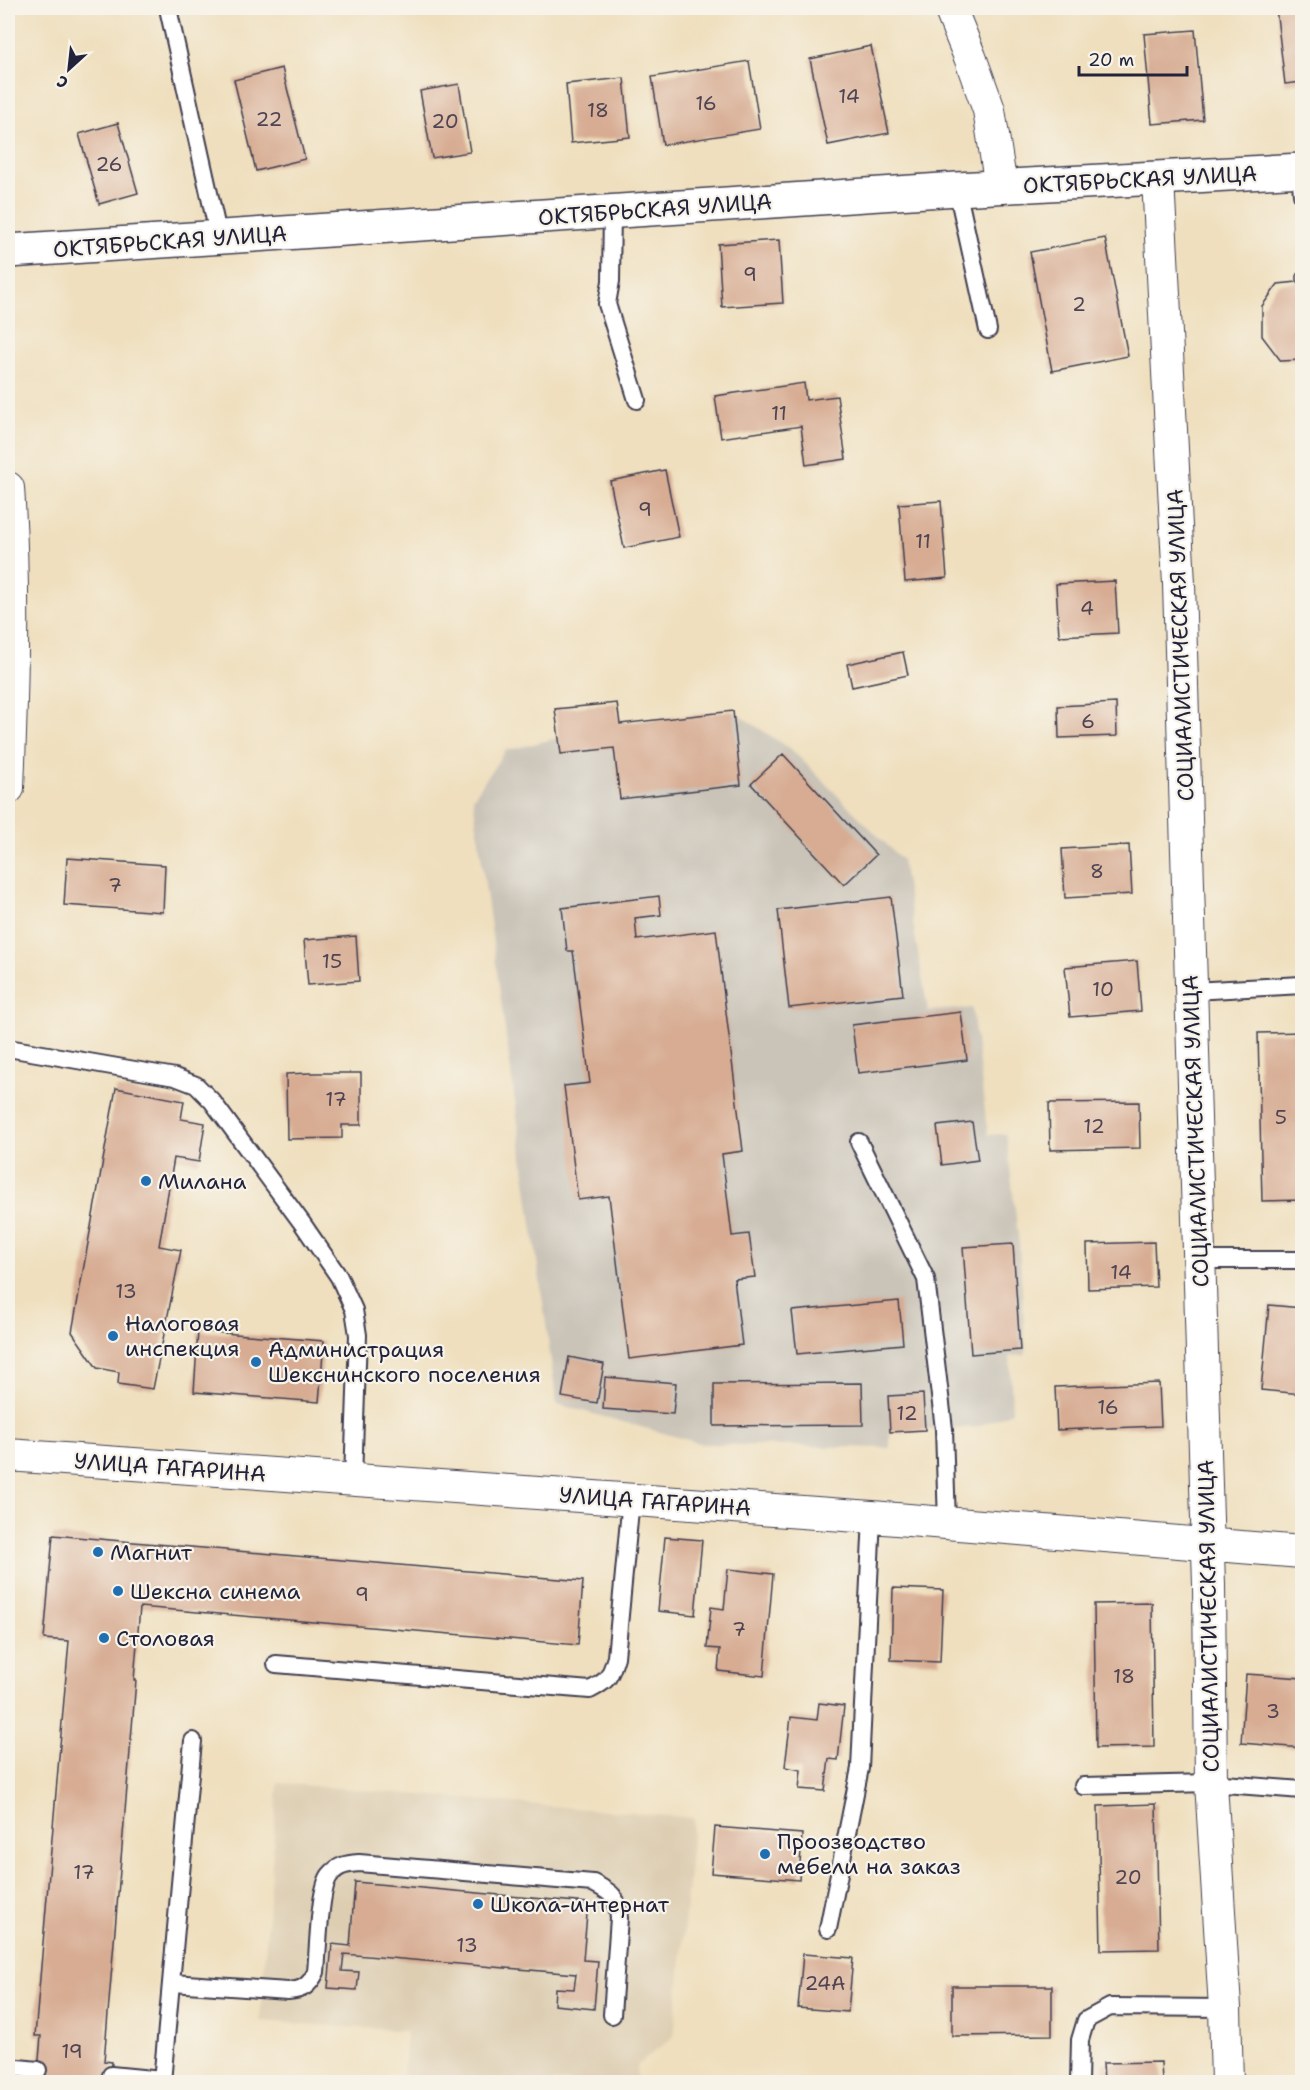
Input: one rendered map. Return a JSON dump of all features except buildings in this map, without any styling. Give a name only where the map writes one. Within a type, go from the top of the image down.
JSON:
[{"type":"street","points":[[950,8],[989,110],[1001,187]]},
{"type":"street","name":"ОКТЯБРЬСКАЯ УЛИЦА","points":[[8,251],[957,189],[1158,179],[1302,178]]},
{"type":"street","name":"СОЦИАЛИСТИЧЕСКАЯ УЛИЦА","points":[[1158,179],[1179,584],[1207,1544],[1211,1783],[1225,2008],[1227,2082]]},
{"type":"street","points":[[8,488],[12,605],[8,789]]},
{"type":"street","name":"УЛИЦА ГАГАРИНА","points":[[8,1455],[872,1517],[1302,1552]]},
{"type":"lane","points":[[169,13],[219,238]]},
{"type":"lane","points":[[957,189],[988,330]]},
{"type":"lane","points":[[612,212],[612,261],[607,304],[637,400]]},
{"type":"lane","points":[[1192,991],[1302,985]]},
{"type":"lane","points":[[8,1048],[175,1077],[196,1085],[213,1101],[333,1268],[354,1310],[358,1335],[353,1479]]},
{"type":"lane","points":[[859,1142],[926,1279],[944,1429],[947,1524]]},
{"type":"lane","points":[[1198,1260],[1302,1260]]},
{"type":"lane","points":[[276,1664],[590,1690],[605,1682],[612,1671],[616,1657],[631,1499]]},
{"type":"lane","points":[[828,1929],[860,1768],[872,1517]]},
{"type":"lane","points":[[111,2075],[162,2081],[193,1741]]},
{"type":"lane","points":[[1083,1786],[1211,1783],[1302,1790]]},
{"type":"lane","points":[[172,1983],[288,1991],[300,1990],[310,1984],[316,1972],[324,1890],[329,1876],[342,1865],[359,1863],[593,1883],[611,1892],[618,1903],[619,1918],[612,2015]]},
{"type":"lane","points":[[1079,2082],[1080,2040],[1086,2020],[1110,2007],[1225,2008]]},
{"type":"lane","points":[[8,2067],[38,2070]]},
{"type":"shaded area","points":[[617,703],[620,723],[733,711],[793,751],[902,860],[928,1011],[972,1008],[988,1135],[1006,1134],[1019,1243],[1026,1355],[1010,1356],[1012,1412],[977,1427],[890,1432],[890,1448],[703,1444],[557,1404],[473,798],[505,751],[558,738],[555,709]]},
{"type":"shaded area","name":"Школа-интернат","points":[[278,1783],[694,1818],[674,2036],[637,2066],[636,2082],[403,2082],[406,2031],[260,2021]]},
{"type":"place","name":"Милана","points":[[146,1181]]},
{"type":"place","name":"Налоговая инспекция","points":[[113,1336]]},
{"type":"place","name":"Администрация Шекснинского поселения","points":[[256,1362]]},
{"type":"place","name":"Магнит","points":[[98,1552]]},
{"type":"place","name":"Шексна синема","points":[[118,1591]]},
{"type":"place","name":"Столовая","points":[[104,1638]]},
{"type":"place","name":"Проозводство мебели на заказ","points":[[765,1854]]},
{"type":"place","name":"Школа-интернат","points":[[478,1904]]}]
